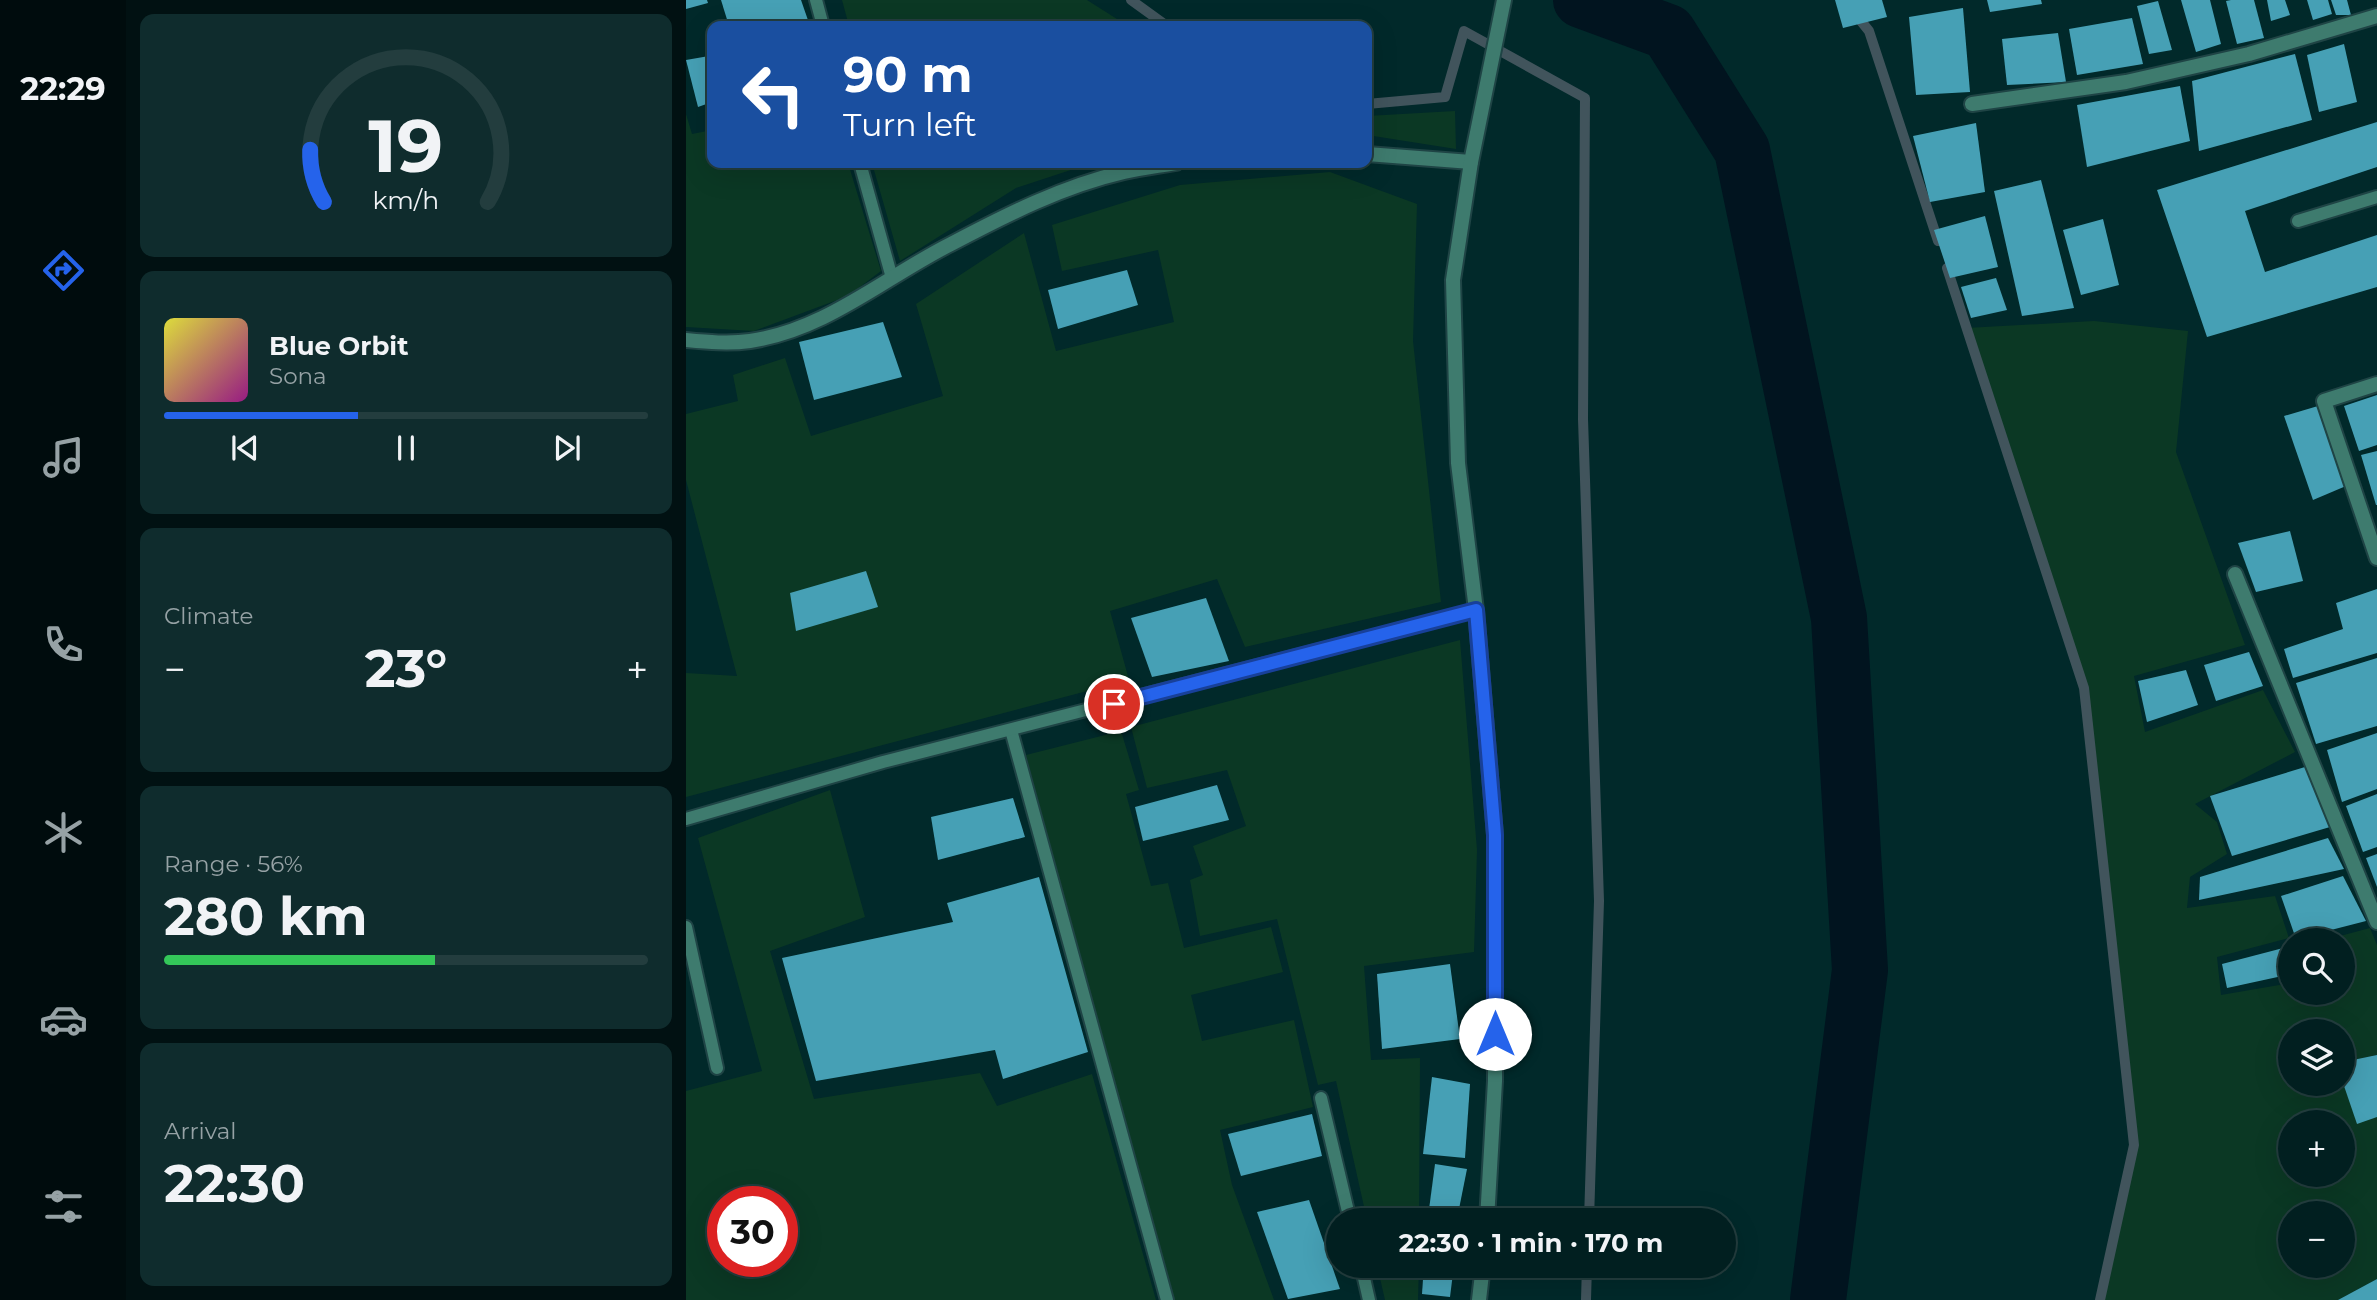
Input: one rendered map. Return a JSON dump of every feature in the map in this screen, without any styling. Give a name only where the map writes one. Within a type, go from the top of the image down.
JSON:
[{"type":"street","points":[[1489,1208],[1495,1081],[1495,835],[1476,610],[1458,463],[1453,280],[1471,162],[1504,0]]},
{"type":"street","points":[[1972,104],[2126,82],[2249,54],[2377,16]]},
{"type":"street","points":[[1372,154],[1471,162]]},
{"type":"street","points":[[686,340],[713,343],[751,341],[792,330],[838,311],[948,245],[1028,205],[1123,172],[1147,168]]},
{"type":"street","points":[[2377,384],[2324,401],[2377,558]]},
{"type":"street","points":[[2235,575],[2377,922]]},
{"type":"street","points":[[1479,1300],[1482,1278]]},
{"type":"lane","points":[[816,0],[822,21]]},
{"type":"lane","points":[[861,168],[892,278]]},
{"type":"lane","points":[[2298,220],[2377,197]]},
{"type":"lane","points":[[686,819],[883,762],[1476,610]]},
{"type":"lane","points":[[1011,730],[1167,1300]]},
{"type":"lane","points":[[686,927],[717,1068]]},
{"type":"lane","points":[[1321,1098],[1347,1208]]},
{"type":"lane","points":[[1364,1278],[1369,1300]]},
{"type":"green space","points":[[842,0],[1087,0],[1120,21],[848,21]]},
{"type":"green space","points":[[1455,111],[1456,149],[1372,136],[1372,116]]},
{"type":"green space","points":[[686,114],[692,134],[707,131],[707,168],[850,168],[881,271],[848,296],[754,331],[686,327]]},
{"type":"green space","points":[[873,168],[1077,168],[1016,188],[900,261]]},
{"type":"green space","points":[[1330,172],[1417,204],[1413,341],[1441,602],[1245,647],[1217,579],[1110,611],[1129,680],[686,797],[686,673],[737,676],[686,480],[686,414],[738,401],[733,375],[785,358],[811,436],[943,396],[916,304],[1024,233],[1056,351],[1174,322],[1158,250],[1062,271],[1052,225],[1180,185]]},
{"type":"green space","points":[[2094,321],[2188,331],[2176,452],[2245,645],[2134,676],[2145,732],[2263,690],[2295,752],[2195,804],[2217,822],[2227,854],[2190,877],[2187,908],[2275,896],[2286,928],[2278,928],[2278,941],[2217,957],[2221,995],[2278,985],[2278,1005],[2355,1005],[2355,932],[2370,928],[2377,945],[2377,1055],[2355,1060],[2355,1019],[2278,1019],[2278,1096],[2355,1094],[2377,1115],[2377,1279],[2338,1300],[2100,1300],[2134,1145],[2084,688],[1966,328]]},
{"type":"green space","points":[[1460,640],[1477,850],[1474,952],[1364,966],[1371,1060],[1420,1058],[1419,1208],[1364,1208],[1336,1081],[1318,1085],[1277,919],[1200,936],[1190,880],[1203,875],[1193,846],[1246,826],[1227,770],[1147,788],[1131,727]]},
{"type":"green space","points":[[1121,731],[1139,790],[1126,794],[1151,886],[1168,883],[1184,948],[1271,927],[1283,972],[1191,995],[1202,1041],[1294,1020],[1313,1107],[1220,1130],[1232,1185],[1274,1300],[1172,1300],[1026,755]]},
{"type":"green space","points":[[830,790],[865,917],[770,951],[814,1099],[980,1073],[997,1106],[1092,1074],[1156,1300],[686,1300],[686,1091],[762,1071],[698,838]]},
{"type":"green space","points":[[1380,1278],[1419,1278],[1418,1300],[1385,1300]]},
{"type":"building","points":[[686,0],[707,0],[708,3],[686,9]]},
{"type":"building","points":[[721,0],[801,0],[808,21],[727,21]]},
{"type":"building","points":[[1835,0],[1882,0],[1887,17],[1843,28]]},
{"type":"building","points":[[1987,0],[2041,0],[2042,4],[1990,12]]},
{"type":"building","points":[[2181,0],[2210,0],[2221,44],[2196,52]]},
{"type":"building","points":[[2254,0],[2264,38],[2237,44],[2226,1]]},
{"type":"building","points":[[2267,0],[2285,0],[2290,15],[2271,21]]},
{"type":"building","points":[[2307,0],[2328,0],[2332,14],[2313,20]]},
{"type":"building","points":[[2331,0],[2347,0],[2351,15],[2336,15]]},
{"type":"building","points":[[2158,1],[2172,50],[2149,54],[2137,6]]},
{"type":"building","points":[[1963,8],[1970,92],[1916,95],[1909,17]]},
{"type":"building","points":[[2132,18],[2143,64],[2077,75],[2069,29]]},
{"type":"building","points":[[2058,33],[2066,82],[2007,85],[2002,39]]},
{"type":"building","points":[[2344,44],[2357,102],[2319,112],[2307,55]]},
{"type":"building","points":[[2295,54],[2312,120],[2199,151],[2192,81]]},
{"type":"building","points":[[707,56],[707,104],[698,107],[686,60]]},
{"type":"building","points":[[2180,86],[2190,141],[2087,167],[2077,105]]},
{"type":"building","points":[[2377,122],[2377,167],[2245,211],[2265,272],[2377,235],[2377,287],[2207,337],[2157,190]]},
{"type":"building","points":[[1976,123],[1985,192],[1930,202],[1913,136]]},
{"type":"building","points":[[2041,180],[2074,308],[2022,316],[1994,191]]},
{"type":"building","points":[[1985,216],[1998,267],[1950,278],[1934,230]]},
{"type":"building","points":[[2103,219],[2119,285],[2081,295],[2063,230]]},
{"type":"building","points":[[1127,270],[1138,305],[1058,329],[1048,290]]},
{"type":"building","points":[[1996,278],[2007,310],[1971,318],[1961,287]]},
{"type":"building","points":[[883,322],[902,377],[814,400],[799,342]]},
{"type":"building","points":[[2377,395],[2377,445],[2359,451],[2344,406]]},
{"type":"building","points":[[2318,406],[2346,486],[2313,500],[2284,416]]},
{"type":"building","points":[[2377,451],[2377,505],[2376,505],[2361,455]]},
{"type":"building","points":[[2290,531],[2303,581],[2256,592],[2238,543]]},
{"type":"building","points":[[866,571],[878,607],[796,631],[790,593]]},
{"type":"building","points":[[2377,589],[2377,653],[2293,678],[2284,649],[2343,629],[2336,603]]},
{"type":"building","points":[[1206,598],[1229,661],[1152,677],[1131,618]]},
{"type":"building","points":[[2249,652],[2263,686],[2216,701],[2204,665]]},
{"type":"building","points":[[2377,658],[2377,726],[2316,744],[2296,683]]},
{"type":"building","points":[[2186,670],[2198,705],[2147,722],[2138,681]]},
{"type":"building","points":[[2377,733],[2377,789],[2342,802],[2327,750]]},
{"type":"building","points":[[2305,767],[2330,827],[2232,856],[2210,796]]},
{"type":"building","points":[[1217,785],[1229,820],[1143,841],[1135,807]]},
{"type":"building","points":[[2377,794],[2377,847],[2363,852],[2346,806]]},
{"type":"building","points":[[1013,798],[1025,837],[938,860],[931,817]]},
{"type":"building","points":[[2328,838],[2344,869],[2199,900],[2200,877]]},
{"type":"building","points":[[2377,854],[2377,887],[2366,858]]},
{"type":"building","points":[[2343,876],[2366,921],[2339,928],[2292,928],[2281,896]]},
{"type":"building","points":[[1039,877],[1088,1052],[1003,1079],[995,1050],[816,1081],[782,958],[953,922],[947,903]]},
{"type":"building","points":[[2278,949],[2278,977],[2227,988],[2222,964]]},
{"type":"building","points":[[1450,964],[1460,1039],[1382,1049],[1377,974]]},
{"type":"building","points":[[2377,1055],[2377,1117],[2357,1124],[2355,1110],[2352,1110],[2347,1096],[2355,1096],[2355,1060]]},
{"type":"building","points":[[1432,1077],[1470,1084],[1465,1158],[1423,1154]]},
{"type":"building","points":[[1312,1114],[1322,1156],[1241,1176],[1228,1134]]},
{"type":"building","points":[[1435,1164],[1467,1169],[1459,1208],[1429,1208]]},
{"type":"building","points":[[1309,1200],[1326,1249],[1326,1278],[1336,1278],[1340,1289],[1288,1299],[1257,1212]]},
{"type":"building","points":[[1423,1278],[1452,1278],[1450,1297],[1422,1294]]},
{"type":"building","points":[[2377,1279],[2377,1300],[2338,1300]]},
{"type":"waterway","points":[[1131,0],[1160,21]]},
{"type":"waterway","points":[[1581,0],[1668,32],[1742,150],[1839,618],[1860,970],[1818,1300]]},
{"type":"waterway","points":[[1844,0],[1869,31],[1938,241]]},
{"type":"waterway","points":[[1372,104],[1445,97],[1464,31],[1585,98],[1583,419],[1599,901],[1589,1208]]},
{"type":"waterway","points":[[1947,268],[2084,688],[2134,1145],[2100,1300]]},
{"type":"waterway","points":[[1586,1300],[1587,1278]]},
{"type":"route","points":[[1114,704],[1476,610],[1495,835],[1495,1034]]}]
